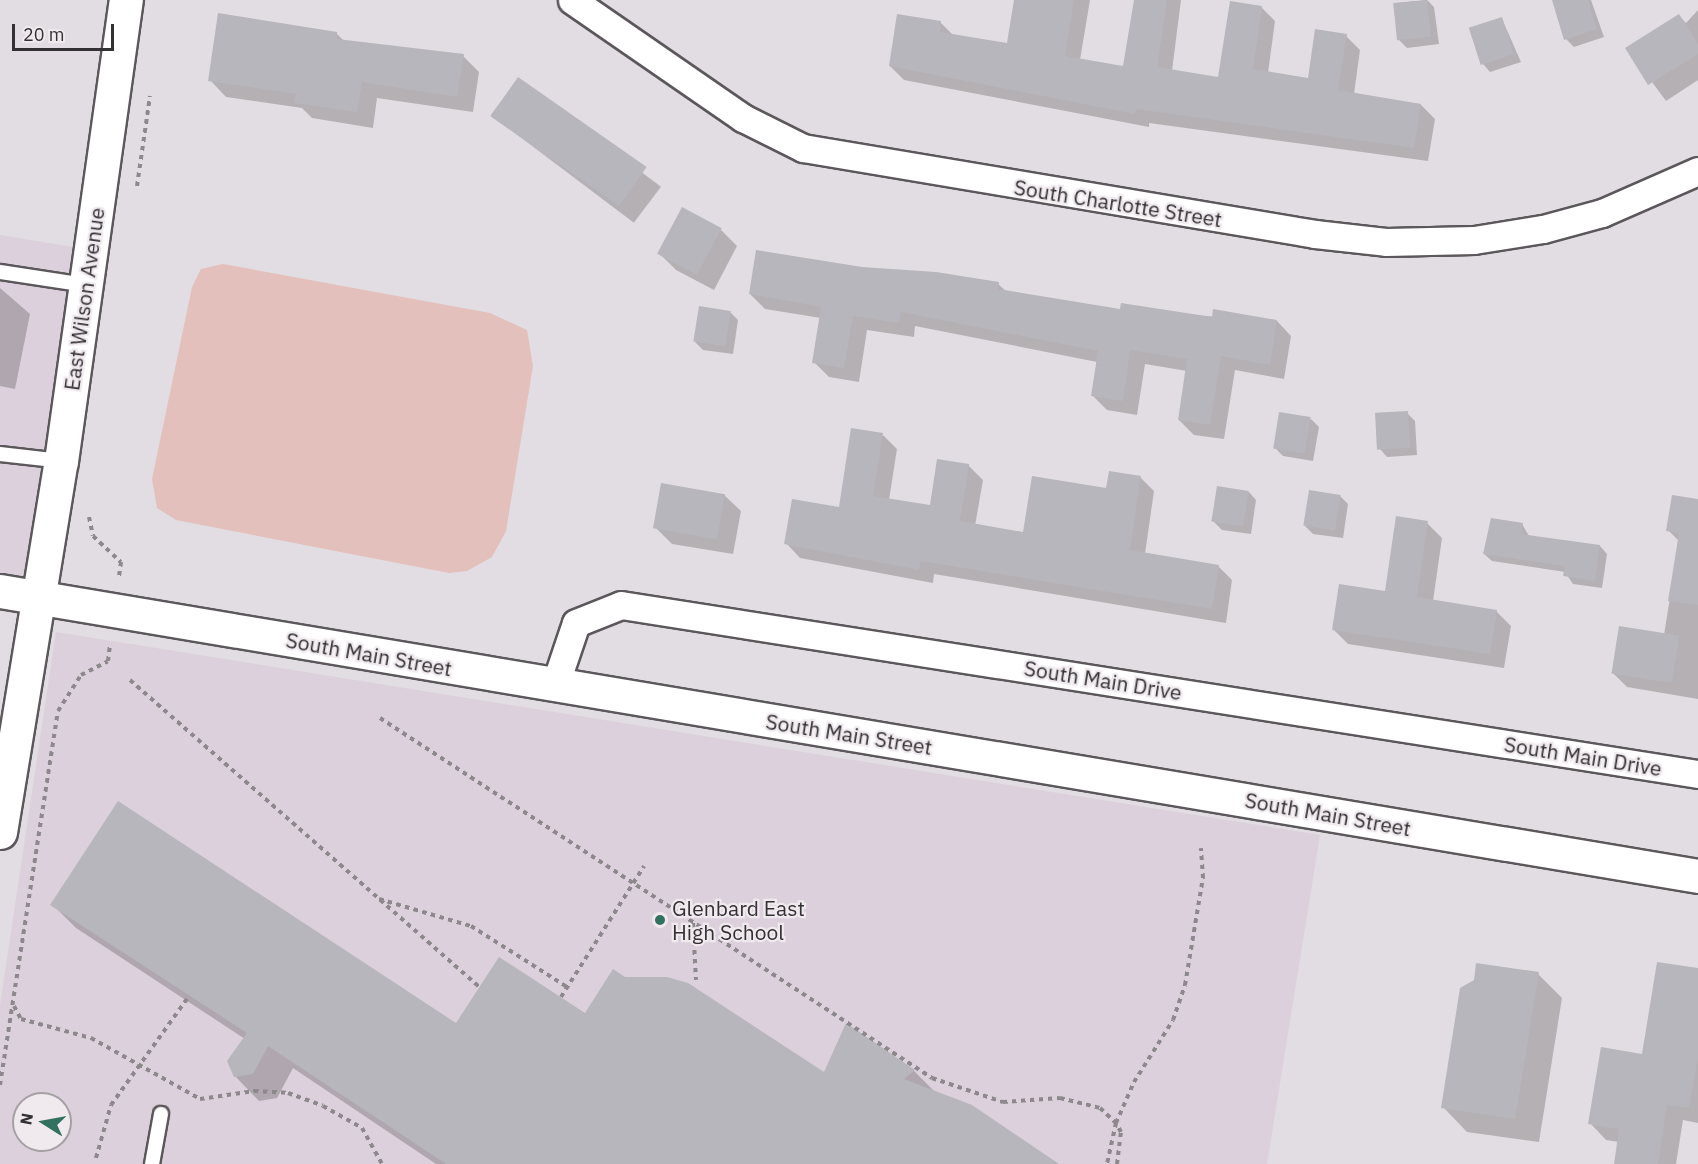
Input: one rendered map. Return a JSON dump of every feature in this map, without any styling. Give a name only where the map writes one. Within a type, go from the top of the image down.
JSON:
[{"type":"main road","name":"East Wilson Avenue","points":[[0,832],[61,461],[126,0]]},
{"type":"main road","name":"South Main Street","points":[[0,591],[555,686],[1698,876]]},
{"type":"street","name":"South Charlotte Street","points":[[572,0],[743,118],[803,148],[1315,234],[1386,242],[1474,240],[1543,229],[1602,213],[1698,171]]},
{"type":"street","name":"South Main Drive","points":[[555,686],[576,623],[621,605],[1698,774]]},
{"type":"lane","points":[[0,272],[86,285]]},
{"type":"lane","points":[[0,454],[61,461]]},
{"type":"lane","points":[[152,1164],[161,1114]]},
{"type":"path","points":[[135,200],[150,96]]},
{"type":"path","points":[[90,508],[93,536],[121,562]]},
{"type":"path","points":[[0,1085],[58,711],[81,675],[108,662]]},
{"type":"path","points":[[130,680],[479,987]]},
{"type":"path","points":[[380,718],[933,1078],[1003,1102],[1084,1101],[1116,1123],[1121,1132],[1117,1164]]},
{"type":"path","points":[[1107,1164],[1116,1123],[1134,1082],[1173,1020],[1185,985],[1203,878],[1201,848]]},
{"type":"path","points":[[561,997],[644,866]]},
{"type":"path","points":[[378,898],[471,926],[567,987]]},
{"type":"path","points":[[693,922],[696,980]]},
{"type":"path","points":[[96,1158],[111,1105],[189,996]]},
{"type":"path","points":[[14,1005],[21,1019],[36,1027],[91,1038],[200,1099],[265,1092],[323,1106],[362,1128],[381,1164]]},
{"type":"shaded area","points":[[0,235],[79,248],[27,588],[0,583]]},
{"type":"shaded area","points":[[223,264],[490,313],[527,330],[533,366],[506,531],[492,557],[467,571],[449,573],[176,520],[157,508],[152,479],[192,287],[201,269]]},
{"type":"shaded area","name":"Glenbard East High School","points":[[56,632],[1320,835],[1267,1164],[0,1164],[0,1005]]},
{"type":"building","points":[[1014,0],[1074,0],[1065,56],[1123,66],[1134,0],[1167,0],[1157,67],[1218,77],[1230,1],[1262,6],[1253,69],[1308,78],[1315,29],[1347,34],[1338,90],[1421,104],[1414,148],[1136,109],[1135,114],[889,66],[897,14],[941,21],[940,32],[1007,43]]},
{"type":"building","points":[[1427,0],[1431,37],[1397,40],[1393,4]]},
{"type":"building","points":[[1552,0],[1588,0],[1597,29],[1564,40]]},
{"type":"building","points":[[218,13],[337,32],[337,39],[464,54],[457,97],[362,82],[357,112],[294,103],[296,94],[208,81]]},
{"type":"building","points":[[1679,14],[1698,44],[1698,54],[1648,85],[1625,48]]},
{"type":"building","points":[[1502,17],[1514,54],[1481,65],[1469,28]]},
{"type":"building","points":[[518,77],[647,167],[619,206],[490,116]]},
{"type":"building","points":[[682,207],[722,228],[697,275],[657,254]]},
{"type":"building","points":[[756,250],[862,267],[936,272],[999,282],[998,289],[1120,309],[1121,303],[1212,317],[1213,309],[1277,320],[1270,365],[1221,356],[1210,425],[1178,420],[1187,359],[1130,350],[1123,401],[1091,396],[1098,351],[901,312],[899,323],[853,316],[844,368],[812,363],[821,307],[749,294]]},
{"type":"building","points":[[699,306],[731,311],[725,347],[693,342]]},
{"type":"building","points":[[1408,411],[1410,448],[1377,450],[1375,413]]},
{"type":"building","points":[[1279,412],[1311,417],[1305,454],[1273,449]]},
{"type":"building","points":[[851,428],[883,433],[873,496],[930,505],[937,459],[969,464],[960,521],[1023,532],[1032,476],[1106,488],[1109,471],[1141,476],[1130,550],[1219,565],[1212,609],[921,561],[919,570],[784,544],[792,499],[839,507]]},
{"type":"building","points":[[661,483],[725,494],[717,540],[653,528]]},
{"type":"building","points":[[1217,486],[1249,491],[1243,527],[1211,522]]},
{"type":"building","points":[[1309,490],[1341,495],[1335,531],[1303,526]]},
{"type":"building","points":[[1672,495],[1698,499],[1698,605],[1668,601],[1679,533],[1666,531]]},
{"type":"building","points":[[1396,516],[1428,521],[1417,597],[1497,610],[1490,654],[1332,630],[1339,584],[1385,591]]},
{"type":"building","points":[[1491,518],[1523,523],[1521,534],[1600,545],[1595,581],[1563,576],[1565,566],[1483,554]]},
{"type":"building","points":[[1619,626],[1679,636],[1672,683],[1611,673]]},
{"type":"building","name":"Glenbard East High School","points":[[118,801],[456,1023],[499,957],[585,1013],[613,969],[625,977],[667,977],[688,983],[824,1072],[846,1023],[915,1070],[904,1079],[972,1105],[1059,1164],[446,1164],[268,1046],[253,1074],[234,1077],[227,1061],[247,1033],[50,905]]},
{"type":"building","points":[[1657,962],[1698,968],[1698,1057],[1689,1108],[1667,1105],[1658,1164],[1614,1164],[1619,1129],[1588,1124],[1601,1047],[1642,1054]]},
{"type":"building","points":[[1476,963],[1539,972],[1515,1119],[1441,1108],[1460,988],[1474,980]]},
{"type":"place","name":"Glenbard East High School","points":[[660,920]]}]
